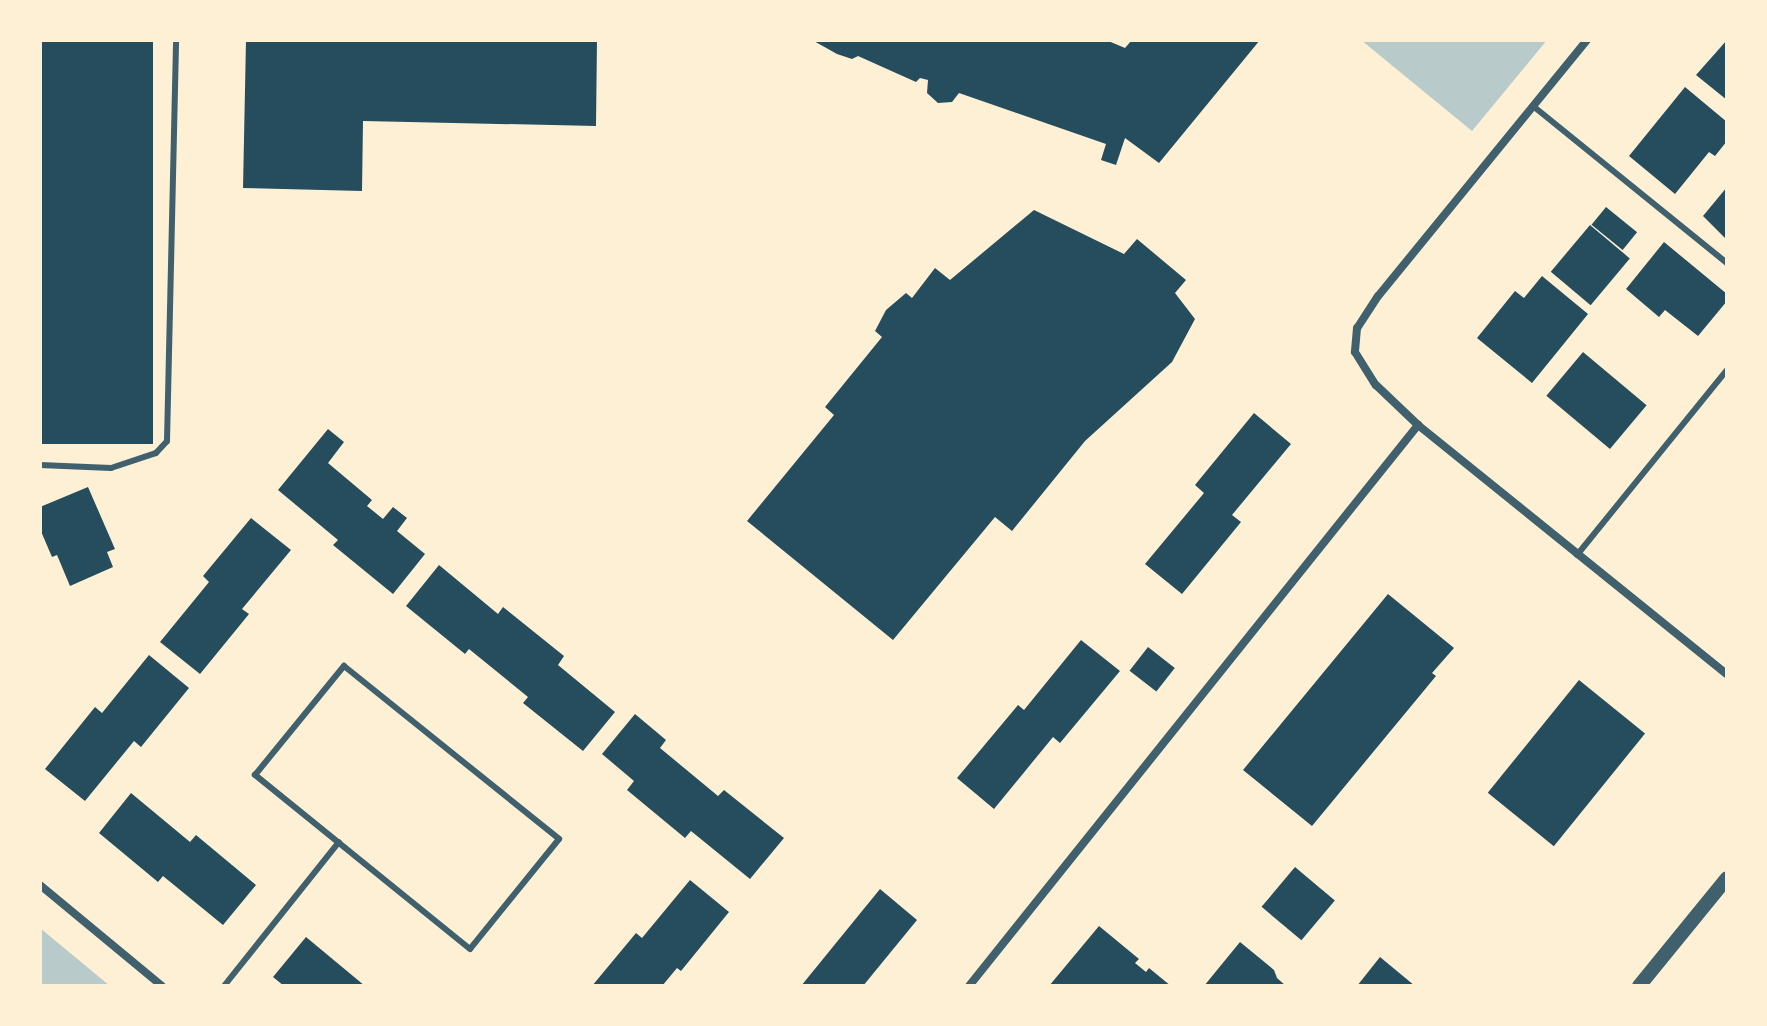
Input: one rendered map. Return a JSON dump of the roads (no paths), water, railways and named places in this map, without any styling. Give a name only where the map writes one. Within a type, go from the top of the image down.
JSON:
[{"type":"street","points":[[1587,40],[1378,296],[1357,328],[1355,352],[1376,385],[1418,425],[1727,674]]},
{"type":"street","points":[[969,986],[1418,425]]},
{"type":"street","points":[[1639,986],[1727,878]]},
{"type":"street","points":[[40,885],[162,986]]},
{"type":"lane","points":[[40,465],[111,468],[156,453],[167,441],[176,40]]},
{"type":"lane","points":[[1533,106],[1727,263]]},
{"type":"lane","points":[[1577,555],[1727,370]]},
{"type":"lane","points":[[344,666],[559,839],[470,949],[339,842],[255,775],[344,666]]},
{"type":"lane","points":[[224,986],[339,842]]}]
